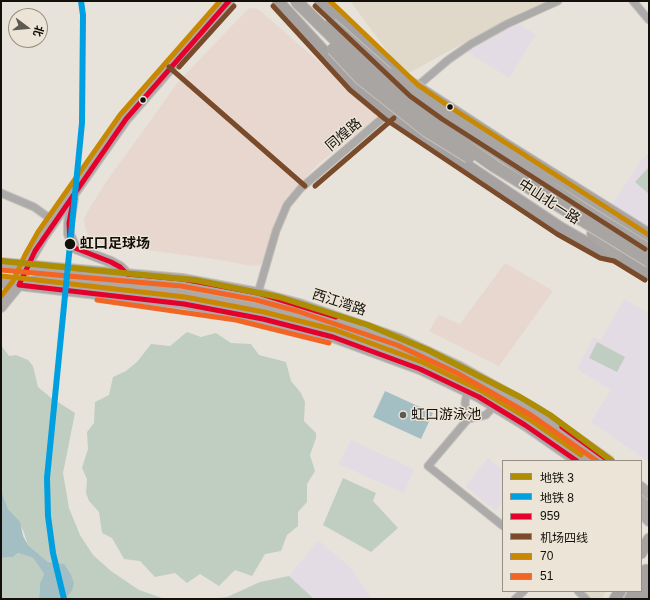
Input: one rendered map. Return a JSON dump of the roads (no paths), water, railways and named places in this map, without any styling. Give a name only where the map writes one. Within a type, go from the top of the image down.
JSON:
[{"type":"highway","points":[[293,1],[325,41],[360,78],[427,131],[593,234],[616,254]]},
{"type":"highway","points":[[296,1],[354,58],[410,107],[494,166],[649,261]]},
{"type":"highway","points":[[307,1],[354,46],[415,98],[567,199],[649,250]]},
{"type":"highway","points":[[354,46],[507,146],[649,234]]},
{"type":"main road","points":[[1,307],[19,285],[35,251],[126,119],[229,1]]},
{"type":"main road","name":"中山北一路","points":[[278,1],[355,85],[389,114],[561,228],[603,252],[616,254],[649,274]]},
{"type":"main road","name":"中山北一路","points":[[320,1],[414,90],[446,113],[649,242]]},
{"type":"main road","points":[[74,196],[69,223],[69,234],[72,244],[75,248],[111,262],[120,267],[127,274]]},
{"type":"main road","name":"西江湾路","points":[[1,263],[182,279],[258,293],[369,327],[400,339],[460,367],[539,412],[608,460]]},
{"type":"main road","points":[[19,285],[31,281],[56,278],[165,291],[266,310],[354,334],[398,351],[488,394],[519,412],[589,460]]},
{"type":"main road","points":[[1,282],[184,304],[278,322],[318,332],[366,348],[420,369],[467,392],[525,425],[576,460]]},
{"type":"main road","points":[[642,513],[649,521]]},
{"type":"main road","points":[[642,551],[649,538]]},
{"type":"main road","points":[[641,599],[649,584]]},
{"type":"street","name":"同煌路","points":[[258,293],[265,265],[281,217],[287,206],[301,188],[389,114],[448,60],[471,44],[500,28],[558,1]]},
{"type":"street","points":[[632,1],[649,20]]},
{"type":"street","points":[[1,193],[34,207],[55,222]]},
{"type":"street","points":[[467,392],[465,403],[468,419]]},
{"type":"street","points":[[494,406],[486,414],[468,419],[428,466],[502,525]]},
{"type":"street","points":[[515,599],[523,592]]},
{"type":"water","name":"虹口游泳池","points":[[385,391],[433,413],[421,439],[373,417]]},
{"type":"water","points":[[1,490],[8,509],[20,522],[23,536],[28,545],[48,562],[64,564],[70,573],[74,583],[72,591],[65,599],[39,599],[40,583],[44,574],[33,558],[18,553],[13,557],[1,558]]},
{"type":"railway","points":[[78,272],[128,273]]},
{"type":"metro line","name":"8","points":[[64,599],[53,553],[48,516],[47,478],[82,123],[83,15],[81,1]]},
{"type":"metro line","name":"3","points":[[1,261],[195,280],[279,297],[368,325],[428,350],[520,397],[550,415],[611,460]]},
{"type":"place","name":"虹口足球场","points":[[70,244]]},
{"type":"place","name":"虹口游泳池","points":[[403,415]]}]
